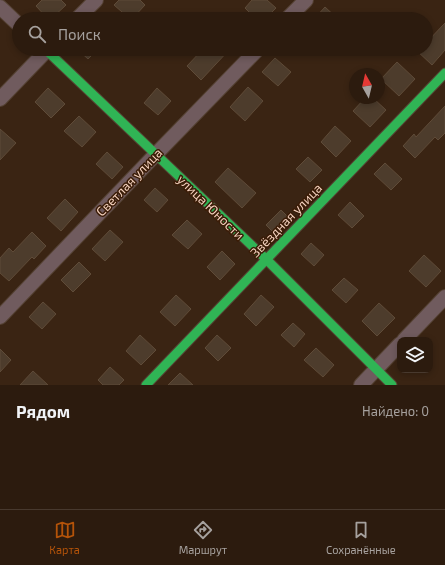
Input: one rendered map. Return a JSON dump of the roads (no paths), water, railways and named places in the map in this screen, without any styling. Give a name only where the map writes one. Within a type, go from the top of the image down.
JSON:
[{"type":"street","points":[[84,12],[96,0]]},
{"type":"street","points":[[294,12],[306,0]]},
{"type":"street","points":[[0,7],[12,18]]},
{"type":"street","points":[[0,99],[41,56]]},
{"type":"street","name":"улица Юности","points":[[53,56],[266,260],[392,385]]},
{"type":"street","name":"Светлая улица","points":[[0,317],[251,56]]},
{"type":"street","name":"Звёздная улица","points":[[146,385],[445,73]]},
{"type":"street","points":[[407,337],[445,297]]},
{"type":"street","points":[[361,385],[397,347]]}]
